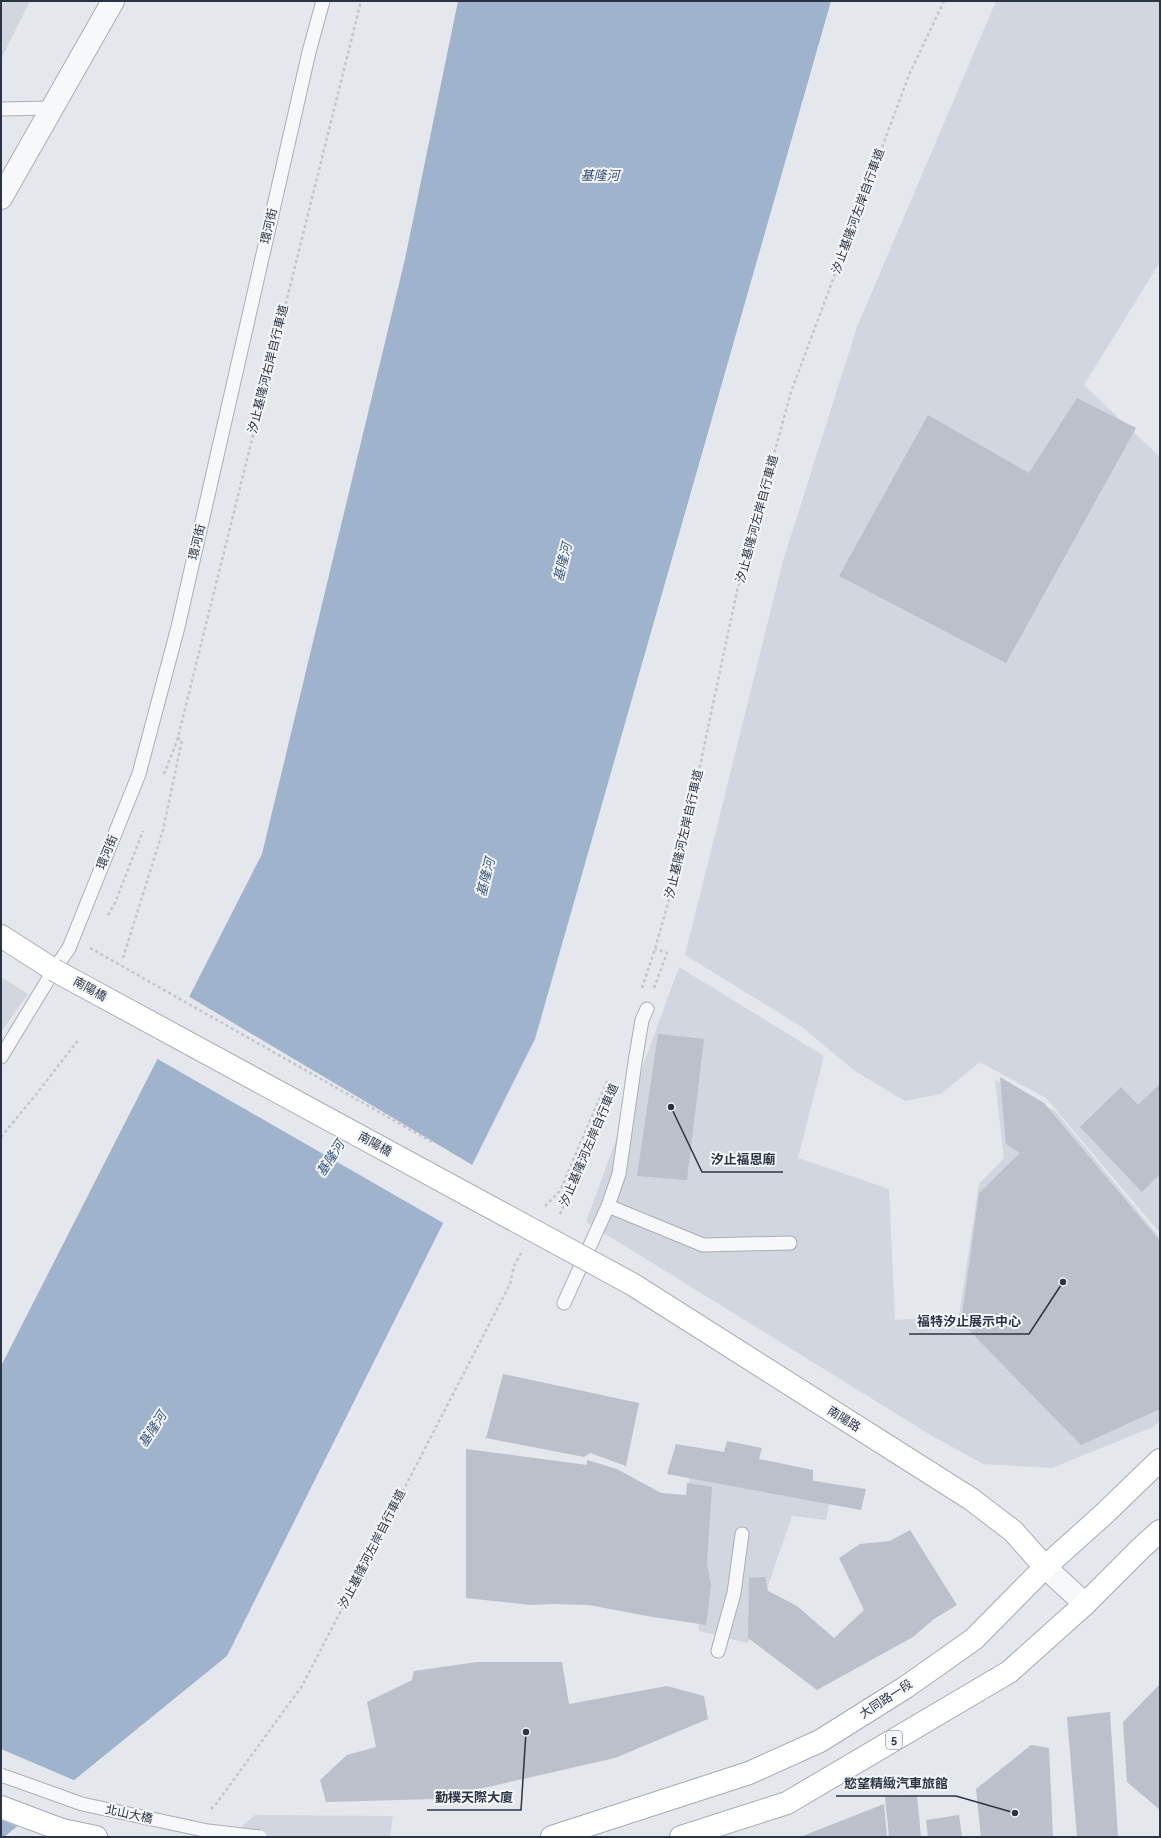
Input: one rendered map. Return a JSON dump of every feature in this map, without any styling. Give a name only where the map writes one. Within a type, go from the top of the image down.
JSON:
[{"type":"main road","name":"南陽橋","points":[[1,936],[54,970],[632,1284]]},
{"type":"main road","name":"南陽路","points":[[632,1284],[971,1499],[1013,1531],[1045,1567]]},
{"type":"main road","name":"大同路一段","points":[[552,1837],[749,1773],[820,1741],[906,1687],[974,1639],[1045,1567],[1104,1514],[1160,1460]]},
{"type":"main road","name":"5","points":[[681,1837],[787,1803],[1009,1672],[1086,1604],[1141,1548],[1160,1531]]},
{"type":"main road","points":[[1,1807],[62,1830],[96,1837]]},
{"type":"street","points":[[1,198],[113,1]]},
{"type":"street","points":[[1045,1567],[1086,1604]]},
{"type":"lane","name":"環河街","points":[[1,1057],[69,948],[139,774],[178,627],[309,52],[323,1]]},
{"type":"lane","points":[[1,109],[52,108]]},
{"type":"lane","points":[[564,1303],[608,1206],[619,1174],[642,1020],[647,1009]]},
{"type":"lane","points":[[608,1206],[703,1245],[790,1243]]},
{"type":"lane","points":[[718,1651],[734,1593],[742,1534]]},
{"type":"lane","name":"北山大橋","points":[[1,1776],[82,1804],[208,1831],[260,1837]]},
{"type":"path","name":"汐止基隆河右岸自行車道","points":[[123,958],[163,830],[182,740],[177,738],[361,1]]},
{"type":"path","name":"汐止基隆河左岸自行車道","points":[[640,993],[655,949],[680,860],[737,591],[791,392],[909,75],[944,1]]},
{"type":"path","points":[[90,948],[435,1144]]},
{"type":"path","points":[[647,1009],[667,953],[655,949]]},
{"type":"path","points":[[1,1137],[79,1039]]},
{"type":"path","name":"汐止基隆河左岸自行車道","points":[[560,1191],[611,1074]]},
{"type":"path","name":"汐止基隆河左岸自行車道","points":[[553,1211],[560,1215],[606,1106]]},
{"type":"path","points":[[539,1203],[546,1207]]},
{"type":"path","name":"汐止基隆河左岸自行車道","points":[[216,1804],[302,1686],[510,1284]]},
{"type":"shaded area","points":[[1,1],[30,1],[1,59]]},
{"type":"shaded area","points":[[996,1],[1160,1],[1160,262],[1084,385],[1160,457],[1160,1233],[1046,1098],[980,1062],[941,1094],[905,1101],[855,1071],[802,1027],[685,955],[783,561],[857,327]]},
{"type":"shaded area","points":[[679,967],[824,1056],[798,1158],[889,1189],[895,1320],[959,1316],[979,1184],[1004,1158],[995,1080],[1055,1111],[1160,1238],[1160,1421],[1153,1427],[1052,1468],[983,1464],[929,1434],[586,1222]]},
{"type":"shaded area","points":[[1,977],[28,994],[1,1032]]},
{"type":"shaded area","points":[[694,1458],[833,1484],[826,1520],[792,1516],[748,1643],[699,1631],[687,1491]]},
{"type":"shaded area","points":[[255,1815],[393,1816],[390,1837],[230,1837]]},
{"type":"water","name":"基隆河","points":[[458,1],[831,1],[535,1039],[227,1656],[4,1837],[1,1837],[1,1366],[262,854],[405,259]]},
{"type":"pier","points":[[188,996],[474,1166],[445,1224],[156,1058]]},
{"type":"pier","points":[[1,1749],[76,1781],[19,1827],[1,1820]]},
{"type":"building","points":[[1077,398],[1136,428],[1006,663],[839,576],[928,415],[1029,473]]},
{"type":"building","points":[[658,1034],[704,1039],[687,1180],[637,1176]]},
{"type":"building","points":[[1000,1077],[1044,1103],[1160,1241],[1160,1409],[1081,1445],[961,1322],[979,1193],[1020,1153],[1006,1144]]},
{"type":"building","points":[[1160,1084],[1160,1174],[1142,1192],[1080,1127],[1121,1087],[1138,1105]]},
{"type":"building","points":[[503,1374],[639,1403],[626,1466],[590,1453],[584,1457],[486,1438]]},
{"type":"building","points":[[727,1441],[762,1448],[759,1459],[813,1470],[813,1481],[866,1489],[861,1510],[667,1474],[676,1444],[724,1452]]},
{"type":"building","points":[[466,1449],[587,1465],[587,1460],[617,1469],[661,1493],[686,1495],[687,1483],[712,1487],[707,1564],[711,1585],[706,1625],[589,1605],[530,1605],[466,1598]]},
{"type":"building","points":[[910,1530],[957,1605],[934,1619],[913,1637],[817,1690],[748,1638],[749,1578],[765,1577],[768,1591],[797,1606],[834,1638],[864,1610],[839,1558],[860,1544],[890,1541]]},
{"type":"building","points":[[477,1662],[562,1662],[569,1704],[667,1686],[704,1696],[708,1719],[615,1758],[435,1799],[326,1802],[320,1780],[347,1755],[376,1747],[367,1702],[412,1680],[414,1671]]},
{"type":"building","points":[[1160,1684],[1160,1810],[1127,1782],[1123,1722]]},
{"type":"building","points":[[1110,1712],[1118,1837],[1077,1837],[1067,1717]]},
{"type":"building","points":[[1031,1745],[1049,1748],[1053,1837],[981,1837],[976,1789]]},
{"type":"building","points":[[917,1795],[921,1837],[889,1837],[885,1797]]},
{"type":"building","points":[[884,1804],[887,1837],[800,1837]]},
{"type":"building","points":[[959,1815],[962,1837],[928,1837],[926,1820]]},
{"type":"place","name":"汐止福恩廟","points":[[671,1107]]},
{"type":"place","name":"福特汐止展示中心","points":[[1063,1282]]},
{"type":"place","name":"勤樸天際大廈","points":[[526,1732]]},
{"type":"place","name":"慾望精緻汽車旅館","points":[[1015,1813]]}]
